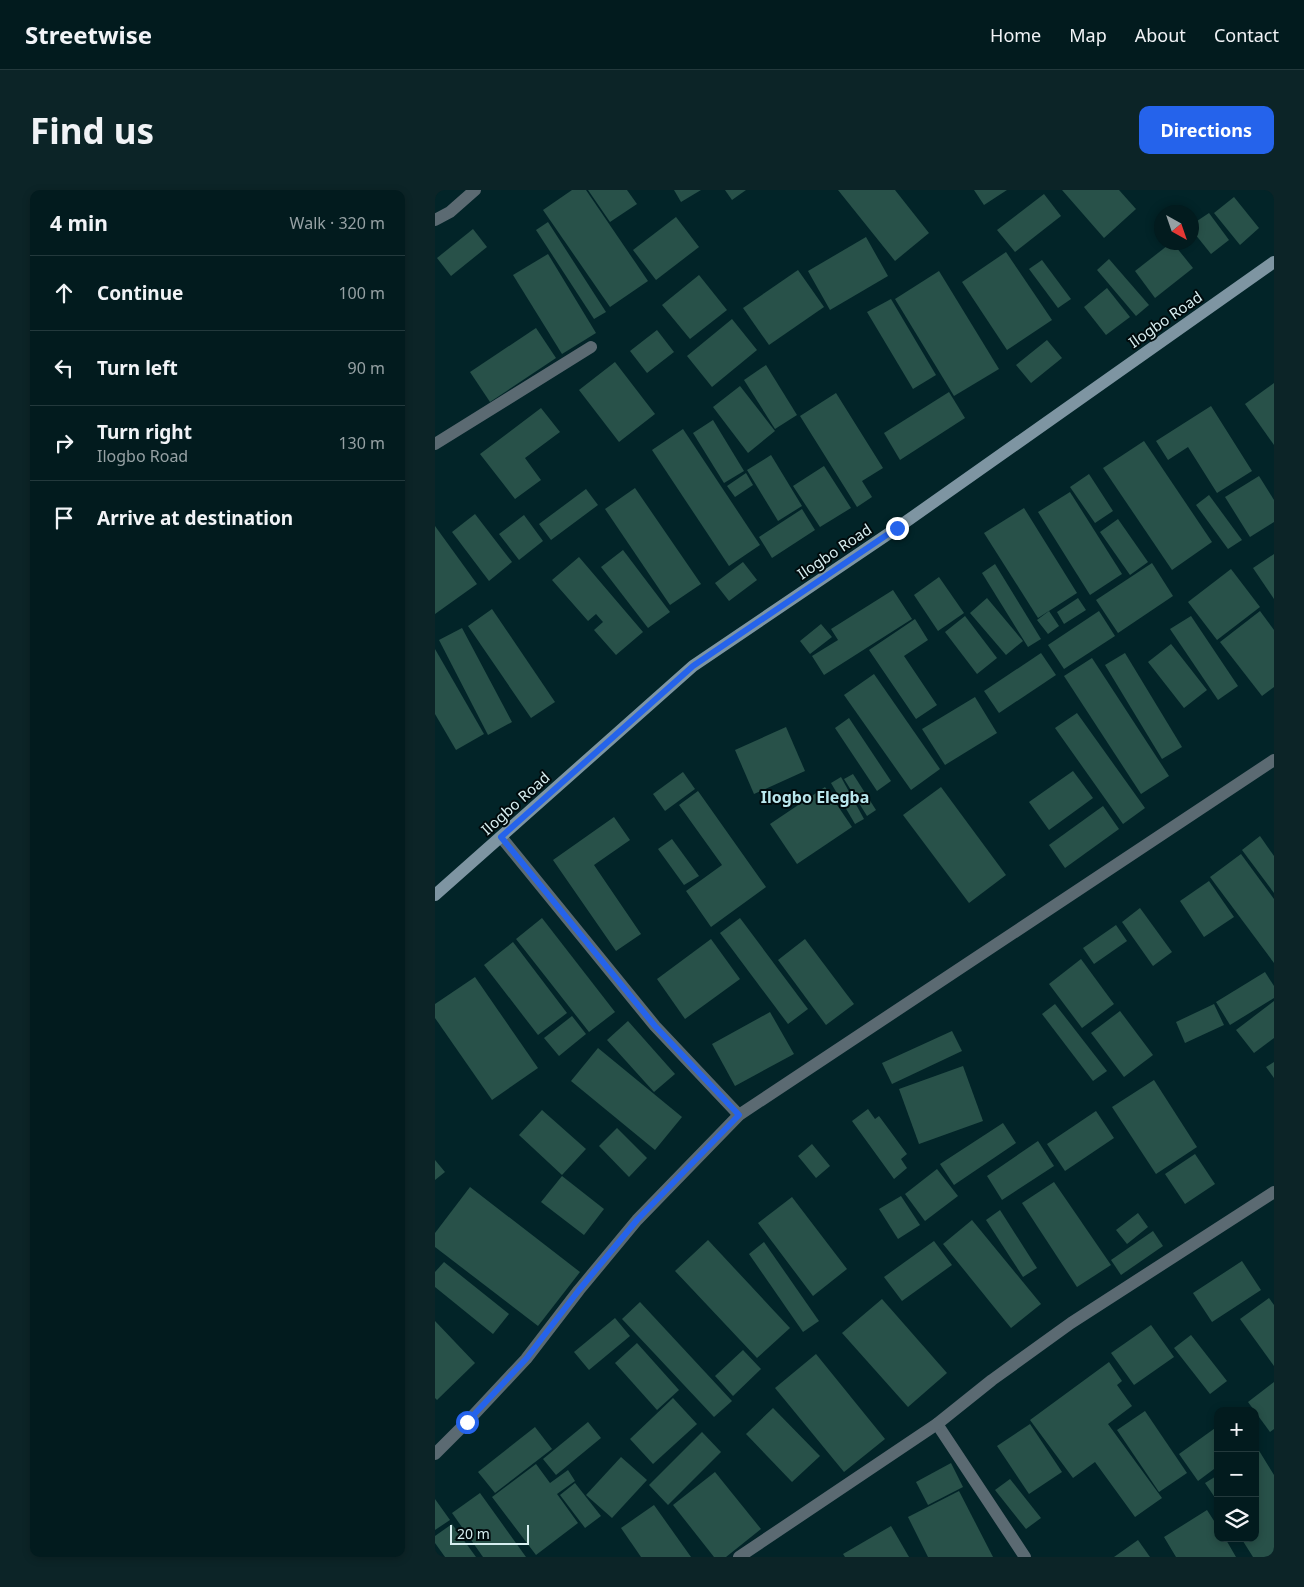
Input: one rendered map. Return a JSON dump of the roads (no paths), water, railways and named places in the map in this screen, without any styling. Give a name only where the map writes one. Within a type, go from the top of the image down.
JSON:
[{"type":"main road","name":"Ilogbo Road","points":[[435,895],[693,666],[897,528],[1274,262]]},
{"type":"street","points":[[435,220],[450,212],[475,190]]},
{"type":"street","points":[[435,444],[591,347]]},
{"type":"street","points":[[435,1454],[526,1359],[579,1290],[637,1220],[739,1115],[1274,760]]},
{"type":"street","points":[[501,837],[655,1026],[739,1115]]},
{"type":"street","points":[[739,1557],[937,1424],[992,1380],[1071,1324],[1274,1192]]},
{"type":"street","points":[[937,1424],[1025,1557]]},
{"type":"district","name":"Ilogbo Elegba","points":[[815,797]]}]
